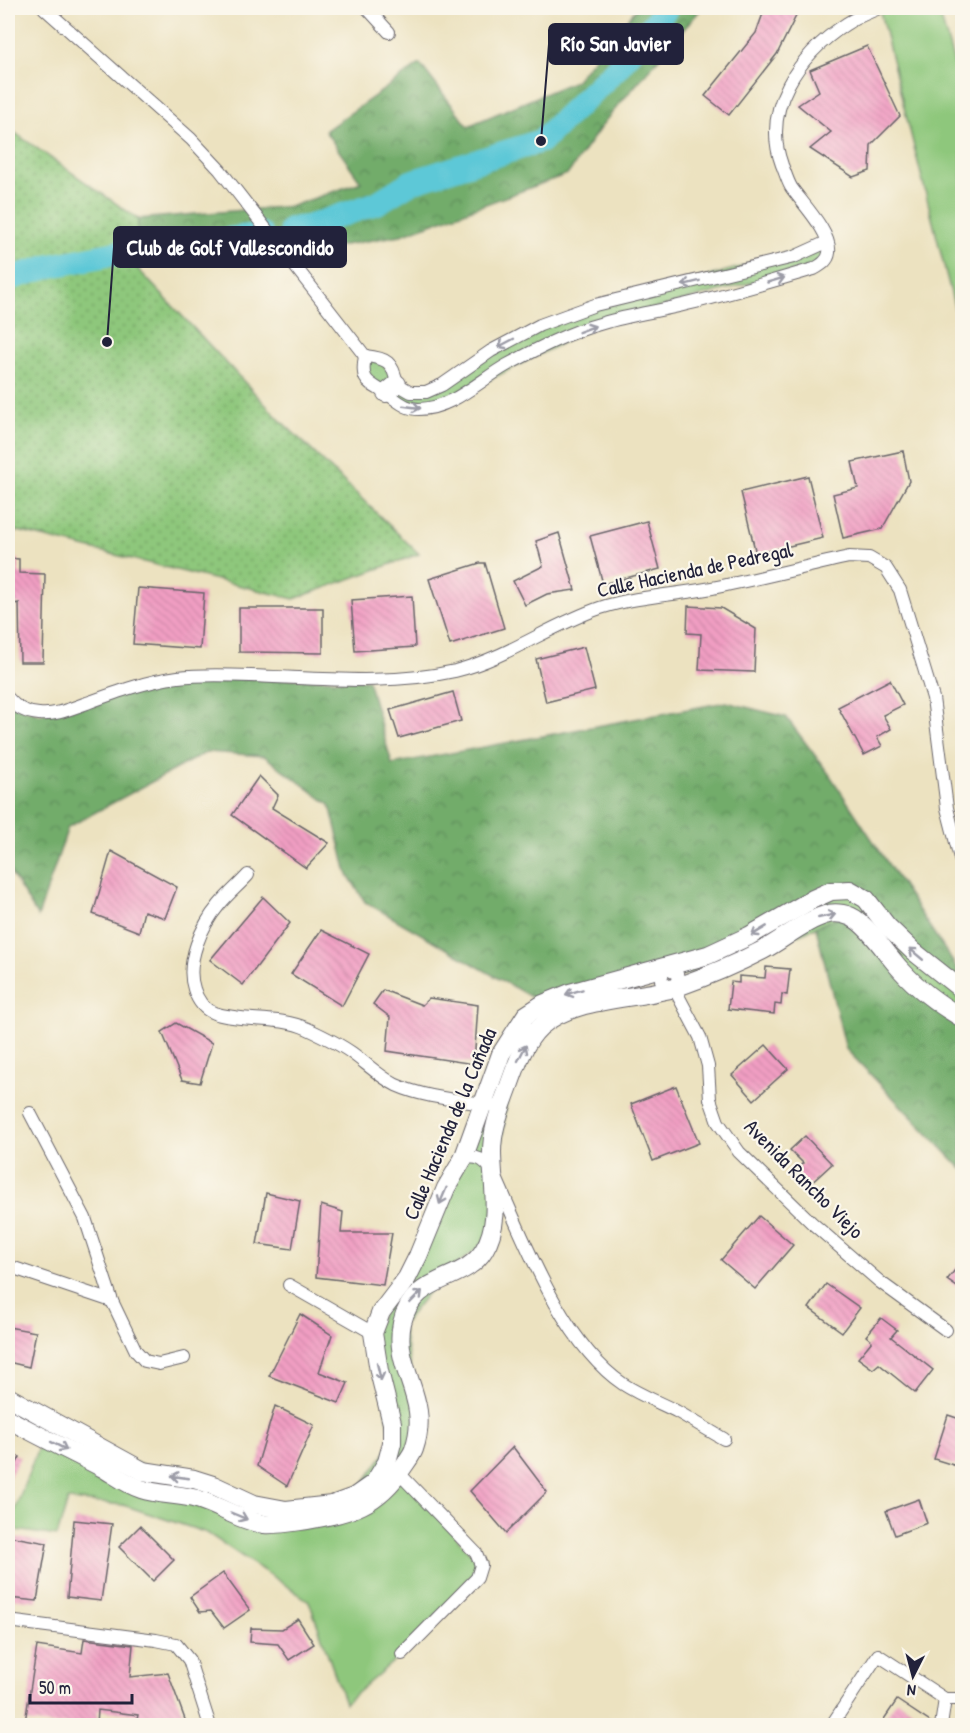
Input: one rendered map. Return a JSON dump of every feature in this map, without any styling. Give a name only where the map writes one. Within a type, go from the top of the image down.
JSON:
[{"type":"street","points":[[44,8],[191,140],[220,170],[364,356],[362,369],[375,389],[426,393],[442,386],[491,351],[540,325],[595,305],[794,257],[827,242]]},
{"type":"street","points":[[367,8],[389,32]]},
{"type":"street","points":[[364,356],[379,357],[389,363],[394,372],[391,389],[402,405],[417,409],[433,407],[456,397],[544,345],[601,323],[688,304],[814,269],[824,263],[829,253],[827,242],[822,230],[789,184],[777,151],[775,124],[781,99],[789,81],[813,52],[846,24],[879,8]]},
{"type":"street","name":"Calle Hacienda de Pedregal","points":[[8,698],[13,705],[25,712],[40,714],[58,712],[148,682],[179,677],[215,675],[368,680],[418,677],[480,664],[505,654],[573,619],[599,608],[632,599],[712,588],[849,557],[869,558],[886,568],[900,590],[926,670],[933,698],[947,808],[963,866]]},
{"type":"street","points":[[248,876],[218,905],[203,929],[193,957],[191,981],[198,1000],[211,1012],[302,1026],[344,1048],[396,1085],[421,1094],[492,1105]]},
{"type":"street","name":"Calle Hacienda de la Cañada","points":[[393,1467],[413,1452],[420,1415],[416,1393],[400,1346],[402,1325],[408,1305],[423,1290],[469,1266],[483,1253],[494,1224],[492,1105],[501,1054],[526,1015],[543,1004],[570,993],[708,955],[739,941],[831,891],[850,890],[866,899],[887,926],[913,951],[963,990]]},
{"type":"street","name":"Calle Hacienda de la Cañada","points":[[373,1333],[381,1312],[407,1278],[418,1257],[446,1188],[492,1105],[527,1043],[546,1023],[575,1009],[608,1000],[674,988],[762,951],[828,913],[846,914],[859,922],[903,972],[940,1005],[963,1018]]},
{"type":"street","name":"Avenida Rancho Viejo","points":[[664,968],[677,974],[678,978],[674,988],[700,1037],[708,1066],[710,1099],[718,1122],[739,1152],[812,1223],[880,1282],[946,1330]]},
{"type":"street","points":[[30,1113],[85,1218],[112,1301],[136,1351],[145,1361],[159,1364],[184,1358]]},
{"type":"street","points":[[463,1159],[474,1156],[484,1160],[493,1171]]},
{"type":"street","name":"Calle Hacienda de la Cañada","points":[[493,1171],[530,1253],[569,1328],[593,1358],[621,1383],[723,1439]]},
{"type":"street","points":[[8,1266],[112,1301]]},
{"type":"street","points":[[8,1397],[57,1423],[138,1488],[201,1500],[249,1520],[266,1524],[338,1515],[365,1505],[385,1491],[393,1467],[392,1423],[376,1361],[373,1333],[289,1285]]},
{"type":"street","points":[[8,1419],[108,1462],[143,1471],[194,1479],[254,1504],[286,1510],[332,1505],[354,1497],[393,1467]]},
{"type":"street","points":[[393,1467],[477,1553],[481,1565],[477,1578],[402,1654]]},
{"type":"street","points":[[8,1621],[176,1644],[189,1660],[210,1725]]},
{"type":"street","points":[[831,1725],[878,1655],[945,1699],[963,1699]]},
{"type":"street","points":[[940,1725],[945,1699]]},
{"type":"green space","points":[[637,8],[702,8],[605,121],[568,174],[401,235],[299,253],[136,267],[138,219],[292,206],[361,182],[325,131],[420,64],[468,126],[575,81]]},
{"type":"green space","points":[[879,8],[938,8],[962,90],[962,337]]},
{"type":"green space","points":[[8,128],[138,219],[136,267],[278,418],[419,554],[294,599],[18,531],[8,536]]},
{"type":"green space","points":[[827,242],[824,263],[601,323],[456,397],[417,409],[368,381],[365,356],[379,357],[397,385],[426,392],[540,325]]},
{"type":"green space","points":[[179,677],[368,680],[392,764],[726,702],[786,717],[829,774],[962,976],[962,1169],[846,1049],[814,920],[749,936],[543,1004],[365,902],[347,873],[330,805],[264,756],[207,752],[68,827],[38,917],[8,868],[8,708],[13,705],[40,714]]},
{"type":"green space","points":[[850,890],[962,990],[962,1018],[846,914],[762,950],[552,1018],[508,1090],[490,1238],[439,1279],[402,1325],[420,1415],[400,1473],[481,1565],[402,1654],[345,1703],[309,1601],[207,1533],[123,1505],[68,1500],[57,1536],[8,1529],[42,1437],[8,1419],[8,1397],[112,1455],[254,1504],[354,1497],[392,1443],[373,1333],[526,1015],[664,967]]},
{"type":"building","points":[[765,8],[800,8],[777,54],[729,115],[705,96],[756,33]]},
{"type":"building","points":[[867,46],[900,116],[871,145],[870,171],[853,177],[810,149],[831,132],[798,105],[819,91],[810,70]]},
{"type":"building","points":[[903,451],[909,481],[882,529],[843,538],[833,494],[858,488],[852,462]]},
{"type":"building","points":[[808,476],[823,538],[756,554],[741,492]]},
{"type":"building","points":[[647,521],[660,569],[603,584],[590,536]]},
{"type":"building","points":[[559,533],[575,590],[547,594],[525,605],[513,581],[543,566],[536,541]]},
{"type":"building","points":[[8,558],[19,559],[19,573],[45,574],[43,662],[20,662],[19,603],[8,605]]},
{"type":"building","points":[[485,563],[504,628],[450,645],[429,579]]},
{"type":"building","points":[[138,588],[204,593],[200,649],[133,644]]},
{"type":"building","points":[[412,596],[415,647],[355,651],[351,600]]},
{"type":"building","points":[[688,606],[721,608],[756,629],[754,672],[699,670],[701,634],[687,633]]},
{"type":"building","points":[[239,608],[323,608],[323,653],[239,652]]},
{"type":"building","points":[[584,647],[595,690],[546,702],[536,659]]},
{"type":"building","points":[[890,680],[903,705],[883,715],[891,729],[877,737],[882,746],[864,755],[838,707]]},
{"type":"building","points":[[453,692],[461,721],[399,738],[390,710]]},
{"type":"building","points":[[259,776],[278,795],[272,808],[329,843],[306,868],[232,815]]},
{"type":"building","points":[[111,851],[177,887],[165,918],[144,911],[139,932],[93,914]]},
{"type":"building","points":[[263,897],[290,923],[243,985],[210,960]]},
{"type":"building","points":[[321,930],[369,954],[342,1006],[291,974]]},
{"type":"building","points":[[766,967],[790,969],[787,995],[782,994],[781,1005],[775,1004],[774,1014],[728,1009],[731,982],[739,983],[739,976],[765,978]]},
{"type":"building","points":[[383,990],[422,1005],[429,998],[478,1005],[474,1064],[387,1051],[390,1017],[373,1004]]},
{"type":"building","points":[[176,1023],[212,1043],[200,1083],[182,1080],[162,1032]]},
{"type":"building","points":[[766,1045],[788,1069],[754,1100],[732,1075]]},
{"type":"building","points":[[676,1086],[699,1143],[653,1161],[631,1104]]},
{"type":"building","points":[[805,1136],[832,1164],[807,1187],[792,1173],[803,1163],[790,1150]]},
{"type":"building","points":[[266,1193],[300,1201],[292,1249],[257,1244]]},
{"type":"building","points":[[321,1205],[343,1212],[341,1233],[392,1233],[383,1285],[316,1277]]},
{"type":"building","points":[[759,1216],[793,1245],[755,1289],[721,1260]]},
{"type":"building","points":[[963,1260],[963,1291],[947,1280]]},
{"type":"building","points":[[826,1284],[860,1308],[842,1332],[809,1308]]},
{"type":"building","points":[[300,1314],[332,1335],[319,1372],[348,1383],[339,1403],[269,1376]]},
{"type":"building","points":[[881,1318],[897,1330],[891,1337],[933,1370],[915,1393],[879,1364],[873,1369],[858,1358],[872,1341],[866,1336]]},
{"type":"building","points":[[8,1327],[36,1332],[29,1367],[8,1362]]},
{"type":"building","points":[[275,1406],[314,1425],[287,1486],[257,1466]]},
{"type":"building","points":[[948,1415],[963,1420],[963,1468],[934,1459]]},
{"type":"building","points":[[513,1447],[547,1492],[506,1533],[470,1491]]},
{"type":"building","points":[[8,1451],[20,1457],[8,1480]]},
{"type":"building","points":[[919,1499],[927,1523],[895,1535],[886,1511]]},
{"type":"building","points":[[74,1520],[112,1524],[101,1601],[67,1597]]},
{"type":"building","points":[[140,1526],[174,1560],[153,1581],[119,1547]]},
{"type":"building","points":[[8,1536],[47,1543],[37,1601],[8,1598]]},
{"type":"building","points":[[223,1573],[250,1610],[224,1628],[211,1611],[200,1612],[190,1597]]},
{"type":"building","points":[[298,1619],[314,1644],[289,1660],[278,1644],[250,1642],[251,1628],[282,1629]]},
{"type":"building","points":[[84,1639],[133,1645],[130,1677],[168,1673],[187,1725],[136,1725],[138,1715],[98,1710],[97,1725],[50,1725],[25,1722],[37,1646],[82,1653]]},
{"type":"building","points":[[897,1700],[933,1724],[933,1725],[880,1725]]},
{"type":"waterway","points":[[291,229],[307,227],[377,203],[411,182],[541,141],[617,68],[667,8]]},
{"type":"waterway","points":[[8,279],[51,266],[142,248],[217,241],[261,234]]},
{"type":"place","name":"Río San Javier","points":[[541,141]]},
{"type":"place","name":"Club de Golf Vallescondido","points":[[107,342]]}]
